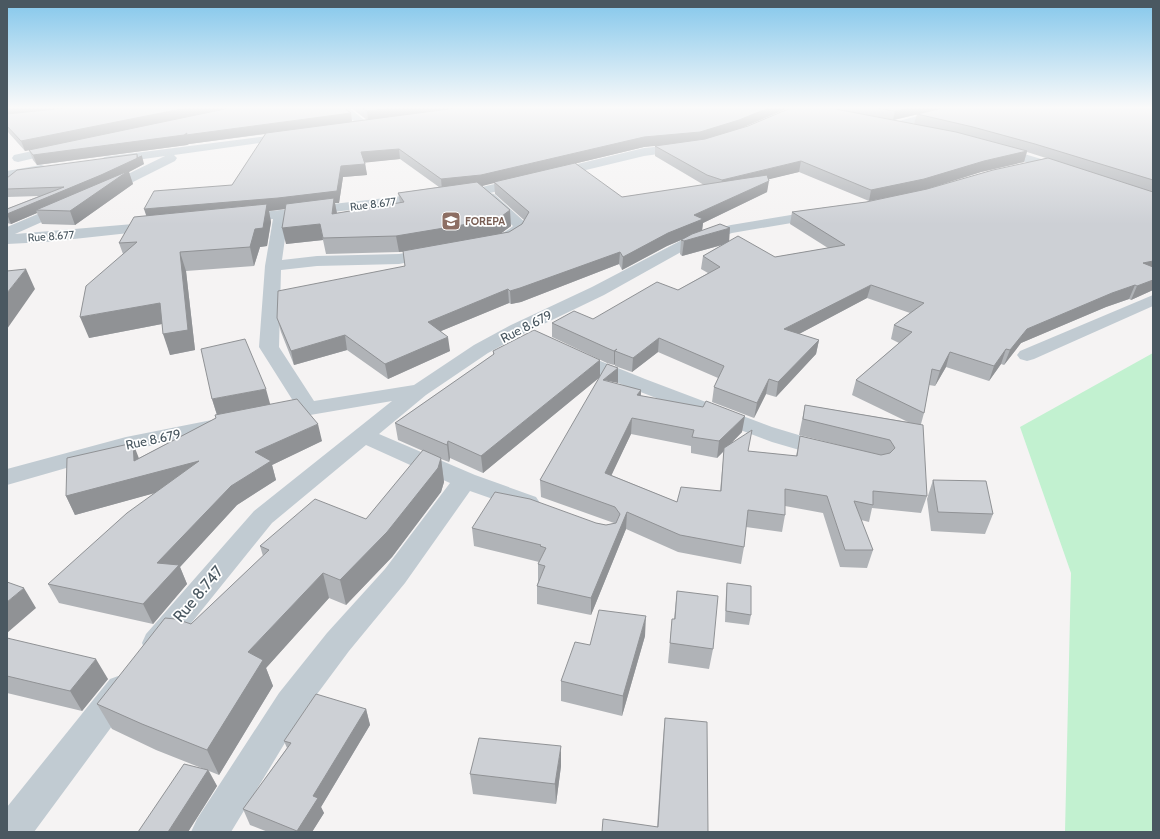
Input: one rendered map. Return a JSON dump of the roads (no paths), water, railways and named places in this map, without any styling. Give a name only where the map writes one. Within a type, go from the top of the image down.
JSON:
[{"type":"street","points":[[97,162],[210,146]]},
{"type":"street","points":[[985,146],[1044,163],[1072,173]]},
{"type":"street","points":[[18,158],[72,147]]},
{"type":"street","name":"Rue 8.677","points":[[228,220],[482,191],[644,152],[695,147]]},
{"type":"street","points":[[89,197],[189,149]]},
{"type":"street","points":[[1008,171],[1044,163]]},
{"type":"street","points":[[7,175],[52,168]]},
{"type":"street","points":[[482,191],[521,226],[516,233],[504,240],[482,244]]},
{"type":"street","points":[[7,232],[74,203]]},
{"type":"street","name":"Rue 8.679","points":[[255,418],[420,390],[482,349],[518,329],[598,291],[685,244],[731,229],[841,211]]},
{"type":"street","points":[[281,214],[273,266],[269,347],[308,408]]},
{"type":"street","name":"Rue 8.677","points":[[7,239],[166,226]]},
{"type":"street","points":[[273,266],[317,261],[399,259],[444,250]]},
{"type":"street","points":[[1027,356],[1153,300]]},
{"type":"street","points":[[518,329],[538,339]]},
{"type":"street","points":[[558,349],[599,368],[738,422],[802,445],[847,456]]},
{"type":"street","name":"Rue 8.747","points":[[11,832],[139,666],[263,517],[420,390]]},
{"type":"street","name":"Rue 8.679","points":[[7,477],[126,444],[232,423]]},
{"type":"street","points":[[365,436],[466,481],[547,511]]},
{"type":"street","points":[[210,832],[291,702],[338,642],[395,576],[457,490],[466,481]]},
{"type":"place","name":"FOREPA","points":[[451,221]]}]
